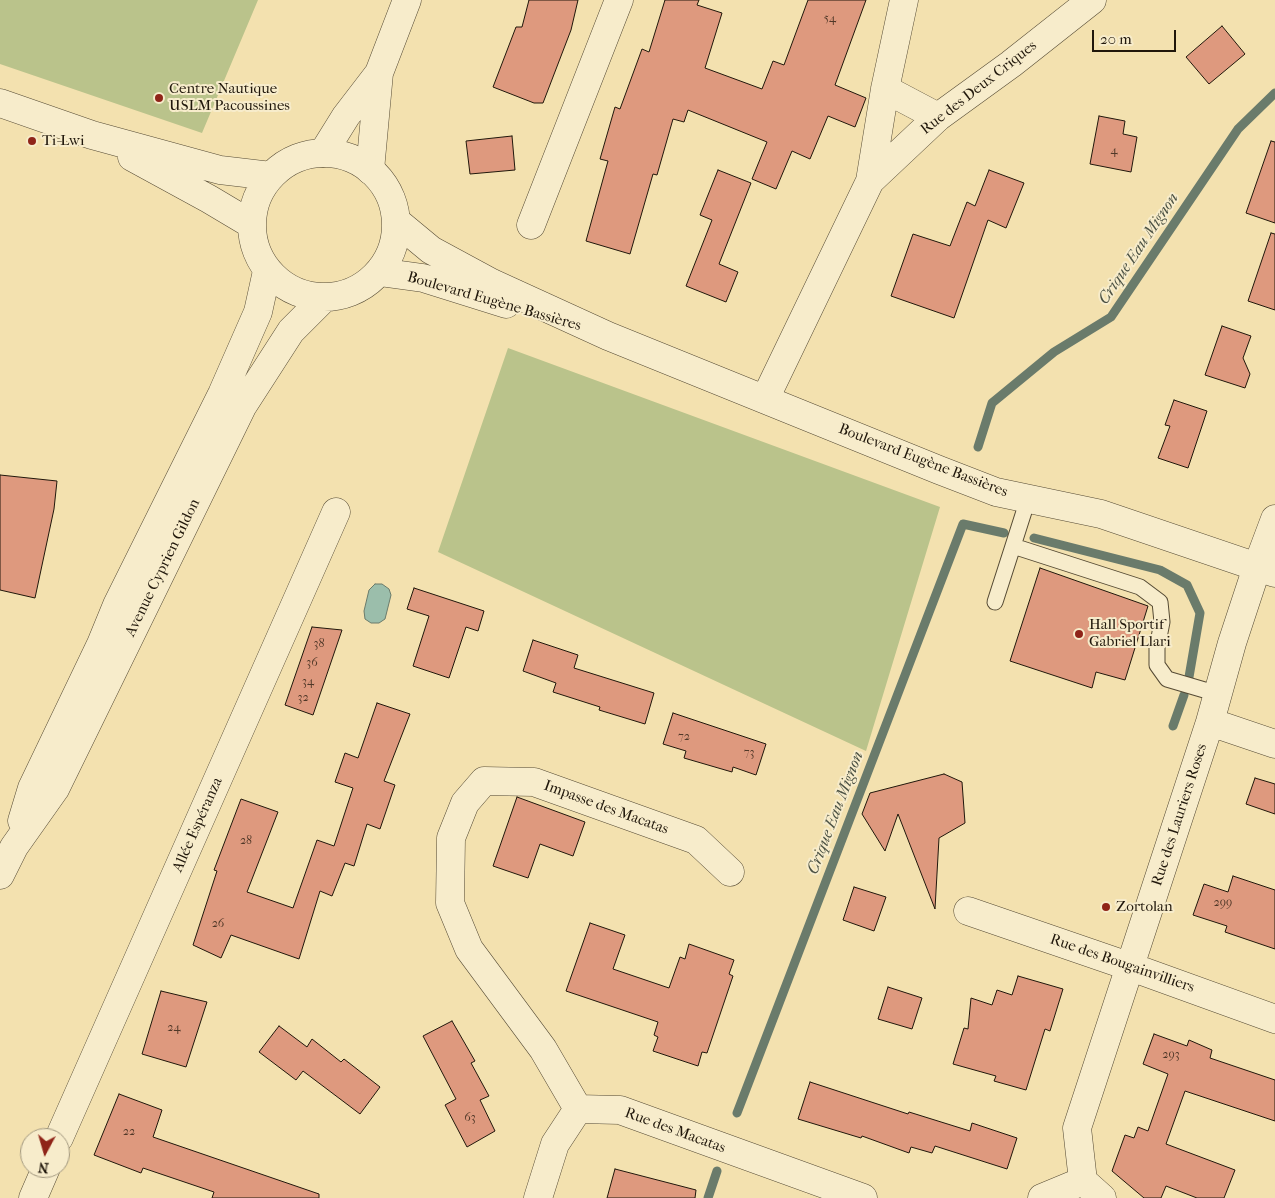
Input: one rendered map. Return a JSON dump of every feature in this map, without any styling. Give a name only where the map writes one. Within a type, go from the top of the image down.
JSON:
[{"type":"street","points":[[370,170],[379,73],[406,0]]},
{"type":"street","points":[[531,225],[619,0]]},
{"type":"street","name":"Rue des Deux Criques","points":[[765,399],[870,181],[885,89],[904,0]]},
{"type":"street","name":"Rue des Deux Criques","points":[[870,181],[938,117],[1011,64],[1092,0]]},
{"type":"street","points":[[323,153],[346,116],[379,73]]},
{"type":"street","points":[[885,89],[938,117]]},
{"type":"street","points":[[0,103],[92,135],[220,170],[271,176]]},
{"type":"street","points":[[92,135],[251,224]]},
{"type":"street","points":[[323,153],[342,156],[370,170],[386,189],[393,205],[396,222],[393,246],[379,272],[365,284],[350,293],[324,298],[297,293],[280,283],[267,271],[258,257],[253,242],[251,224],[257,198],[271,176],[281,167],[294,160],[323,153]]},
{"type":"street","name":"Boulevard Eugène Bassières","points":[[396,222],[431,250],[492,283],[608,336],[988,489],[1101,514],[1266,570]]},
{"type":"street","name":"Avenue Cyprien Gildon","points":[[14,847],[32,788],[118,605],[213,413],[238,358],[258,312],[267,271]]},
{"type":"street","name":"Boulevard Eugène Bassières","points":[[379,272],[423,278],[608,336]]},
{"type":"street","name":"Avenue Cyprien Gildon","points":[[0,875],[14,847],[55,789],[242,407],[290,331],[324,298]]},
{"type":"street","name":"Allée Espéranza","points":[[63,1128],[336,512]]},
{"type":"street","name":"Rue des Lauriers Roses","points":[[1092,1190],[1076,1128],[1131,967],[1210,722],[1232,643],[1266,570],[1275,519]]},
{"type":"street","points":[[1210,722],[1275,744]]},
{"type":"street","name":"Impasse des Macatas","points":[[578,1109],[543,1049],[470,949],[450,903],[451,838],[465,803],[484,781],[534,782],[696,840],[730,872]]},
{"type":"street","name":"Rue des Bougainvilliers","points":[[968,911],[1275,1019]]},
{"type":"street","points":[[538,1198],[555,1144],[578,1109]]},
{"type":"street","name":"Rue des Macatas","points":[[578,1109],[620,1110],[863,1198]]},
{"type":"street","points":[[33,1198],[42,1178]]},
{"type":"street","points":[[1042,1198],[1092,1190]]},
{"type":"lane","points":[[995,602],[1028,499]]},
{"type":"lane","points":[[1013,546],[1140,587],[1160,602],[1162,622],[1157,648],[1157,665],[1167,679],[1218,694]]},
{"type":"green space","name":"Centre Nautique USLM Pacoussines","points":[[0,0],[258,0],[202,133],[0,64]]},
{"type":"green space","points":[[508,348],[940,507],[866,751],[438,552]]},
{"type":"shaded area","points":[[375,584],[382,584],[389,589],[391,595],[385,619],[379,623],[371,623],[365,619],[364,611],[369,590]]},
{"type":"building","points":[[529,0],[578,0],[571,30],[543,103],[534,103],[493,87],[516,27],[522,27]]},
{"type":"building","points":[[665,0],[699,0],[697,5],[722,13],[705,68],[762,89],[773,61],[784,65],[808,0],[866,0],[835,85],[866,98],[855,127],[828,116],[810,159],[792,151],[776,189],[752,179],[767,142],[688,110],[684,122],[673,119],[657,175],[653,174],[630,254],[586,241],[608,161],[600,159],[615,107],[620,109],[642,49],[649,52]]},
{"type":"building","points":[[1222,26],[1245,54],[1209,84],[1186,57]]},
{"type":"building","points":[[1099,116],[1125,121],[1123,134],[1137,137],[1131,172],[1090,164]]},
{"type":"building","points":[[512,136],[515,170],[470,174],[466,141]]},
{"type":"building","points":[[1271,141],[1275,142],[1275,223],[1246,213]]},
{"type":"building","points":[[718,170],[751,183],[719,264],[738,272],[726,302],[686,286],[712,220],[700,215]]},
{"type":"building","points":[[989,170],[1024,183],[1006,228],[988,220],[954,318],[891,296],[913,234],[950,246],[967,202],[975,206]]},
{"type":"building","points":[[1271,233],[1275,234],[1275,310],[1248,301]]},
{"type":"building","points":[[1222,326],[1251,336],[1243,358],[1250,374],[1245,388],[1205,375]]},
{"type":"building","points":[[1174,400],[1207,411],[1188,468],[1158,458],[1170,426],[1165,425]]},
{"type":"building","points":[[0,475],[57,481],[54,509],[35,598],[0,590]]},
{"type":"building","name":"Hall Sportif Gabriel Llari","points":[[1040,568],[1148,606],[1125,680],[1096,672],[1092,688],[1010,661]]},
{"type":"building","points":[[414,588],[484,611],[478,631],[466,627],[449,678],[413,666],[429,616],[407,609]]},
{"type":"building","points":[[312,627],[342,630],[313,715],[285,705]]},
{"type":"building","points":[[533,640],[578,655],[574,668],[654,693],[645,724],[599,710],[600,707],[553,692],[556,683],[523,671]]},
{"type":"building","points":[[377,703],[410,714],[384,781],[395,785],[380,829],[367,824],[354,866],[345,863],[332,896],[320,891],[299,959],[231,935],[221,958],[193,945],[217,871],[214,870],[241,799],[278,812],[247,892],[293,908],[317,840],[334,846],[353,788],[335,782],[345,753],[358,758]]},
{"type":"building","points":[[673,713],[766,744],[756,775],[733,767],[732,772],[684,758],[686,751],[663,744]]},
{"type":"building","points":[[944,774],[962,782],[965,823],[939,838],[935,909],[898,814],[885,851],[862,814],[870,793]]},
{"type":"building","points":[[1255,778],[1275,784],[1275,814],[1246,804]]},
{"type":"building","points":[[517,797],[585,822],[573,856],[540,844],[528,878],[493,866]]},
{"type":"building","points":[[1233,876],[1275,890],[1275,949],[1225,932],[1227,926],[1193,915],[1204,884],[1228,892]]},
{"type":"building","points":[[854,887],[886,897],[874,931],[843,920]]},
{"type":"building","points":[[590,923],[625,935],[613,969],[669,988],[680,957],[685,959],[689,944],[734,960],[729,974],[733,976],[707,1053],[702,1052],[698,1066],[653,1051],[658,1037],[654,1035],[658,1022],[566,991]]},
{"type":"building","points":[[1018,976],[1063,989],[1050,1031],[1045,1029],[1026,1090],[994,1081],[996,1076],[953,1064],[964,1028],[968,1029],[971,998],[992,1005],[997,990],[1012,995]]},
{"type":"building","points":[[888,987],[922,998],[912,1029],[878,1019]]},
{"type":"building","points":[[161,991],[207,1002],[186,1067],[142,1054]]},
{"type":"building","points":[[452,1021],[475,1061],[471,1063],[489,1096],[480,1100],[495,1131],[467,1147],[445,1105],[456,1099],[423,1036]]},
{"type":"building","points":[[279,1026],[307,1047],[312,1039],[341,1062],[344,1059],[380,1087],[360,1114],[303,1071],[296,1080],[259,1052]]},
{"type":"building","points":[[1154,1034],[1187,1046],[1189,1040],[1212,1050],[1210,1058],[1275,1080],[1275,1121],[1185,1091],[1166,1144],[1235,1170],[1224,1198],[1197,1198],[1166,1186],[1161,1198],[1144,1198],[1112,1171],[1125,1135],[1134,1138],[1138,1127],[1148,1131],[1168,1074],[1143,1064]]},
{"type":"building","points":[[810,1082],[908,1114],[909,1112],[970,1131],[972,1123],[1017,1138],[1007,1169],[935,1146],[932,1153],[911,1147],[909,1153],[862,1136],[861,1138],[798,1119]]},
{"type":"building","points":[[119,1094],[162,1110],[153,1137],[319,1194],[319,1198],[212,1198],[214,1192],[143,1168],[141,1173],[94,1155]]},
{"type":"building","points":[[615,1169],[696,1190],[695,1198],[607,1198]]},
{"type":"waterway","name":"Crique Eau Mignon","points":[[978,447],[992,403],[1054,352],[1111,317],[1238,129],[1275,93]]},
{"type":"waterway","name":"Crique Eau Mignon","points":[[737,1113],[963,524],[1004,533]]},
{"type":"waterway","points":[[1034,538],[1160,570],[1187,585],[1200,613],[1189,677]]},
{"type":"waterway","points":[[1173,726],[1184,695]]},
{"type":"waterway","name":"Crique Eau Mignon","points":[[708,1198],[717,1171]]},
{"type":"place","name":"Centre Nautique USLM Pacoussines","points":[[159,98]]},
{"type":"place","name":"Ti-Lwi","points":[[32,141]]},
{"type":"place","name":"Hall Sportif Gabriel Llari","points":[[1079,634]]},
{"type":"place","name":"Zortolan","points":[[1106,907]]}]
